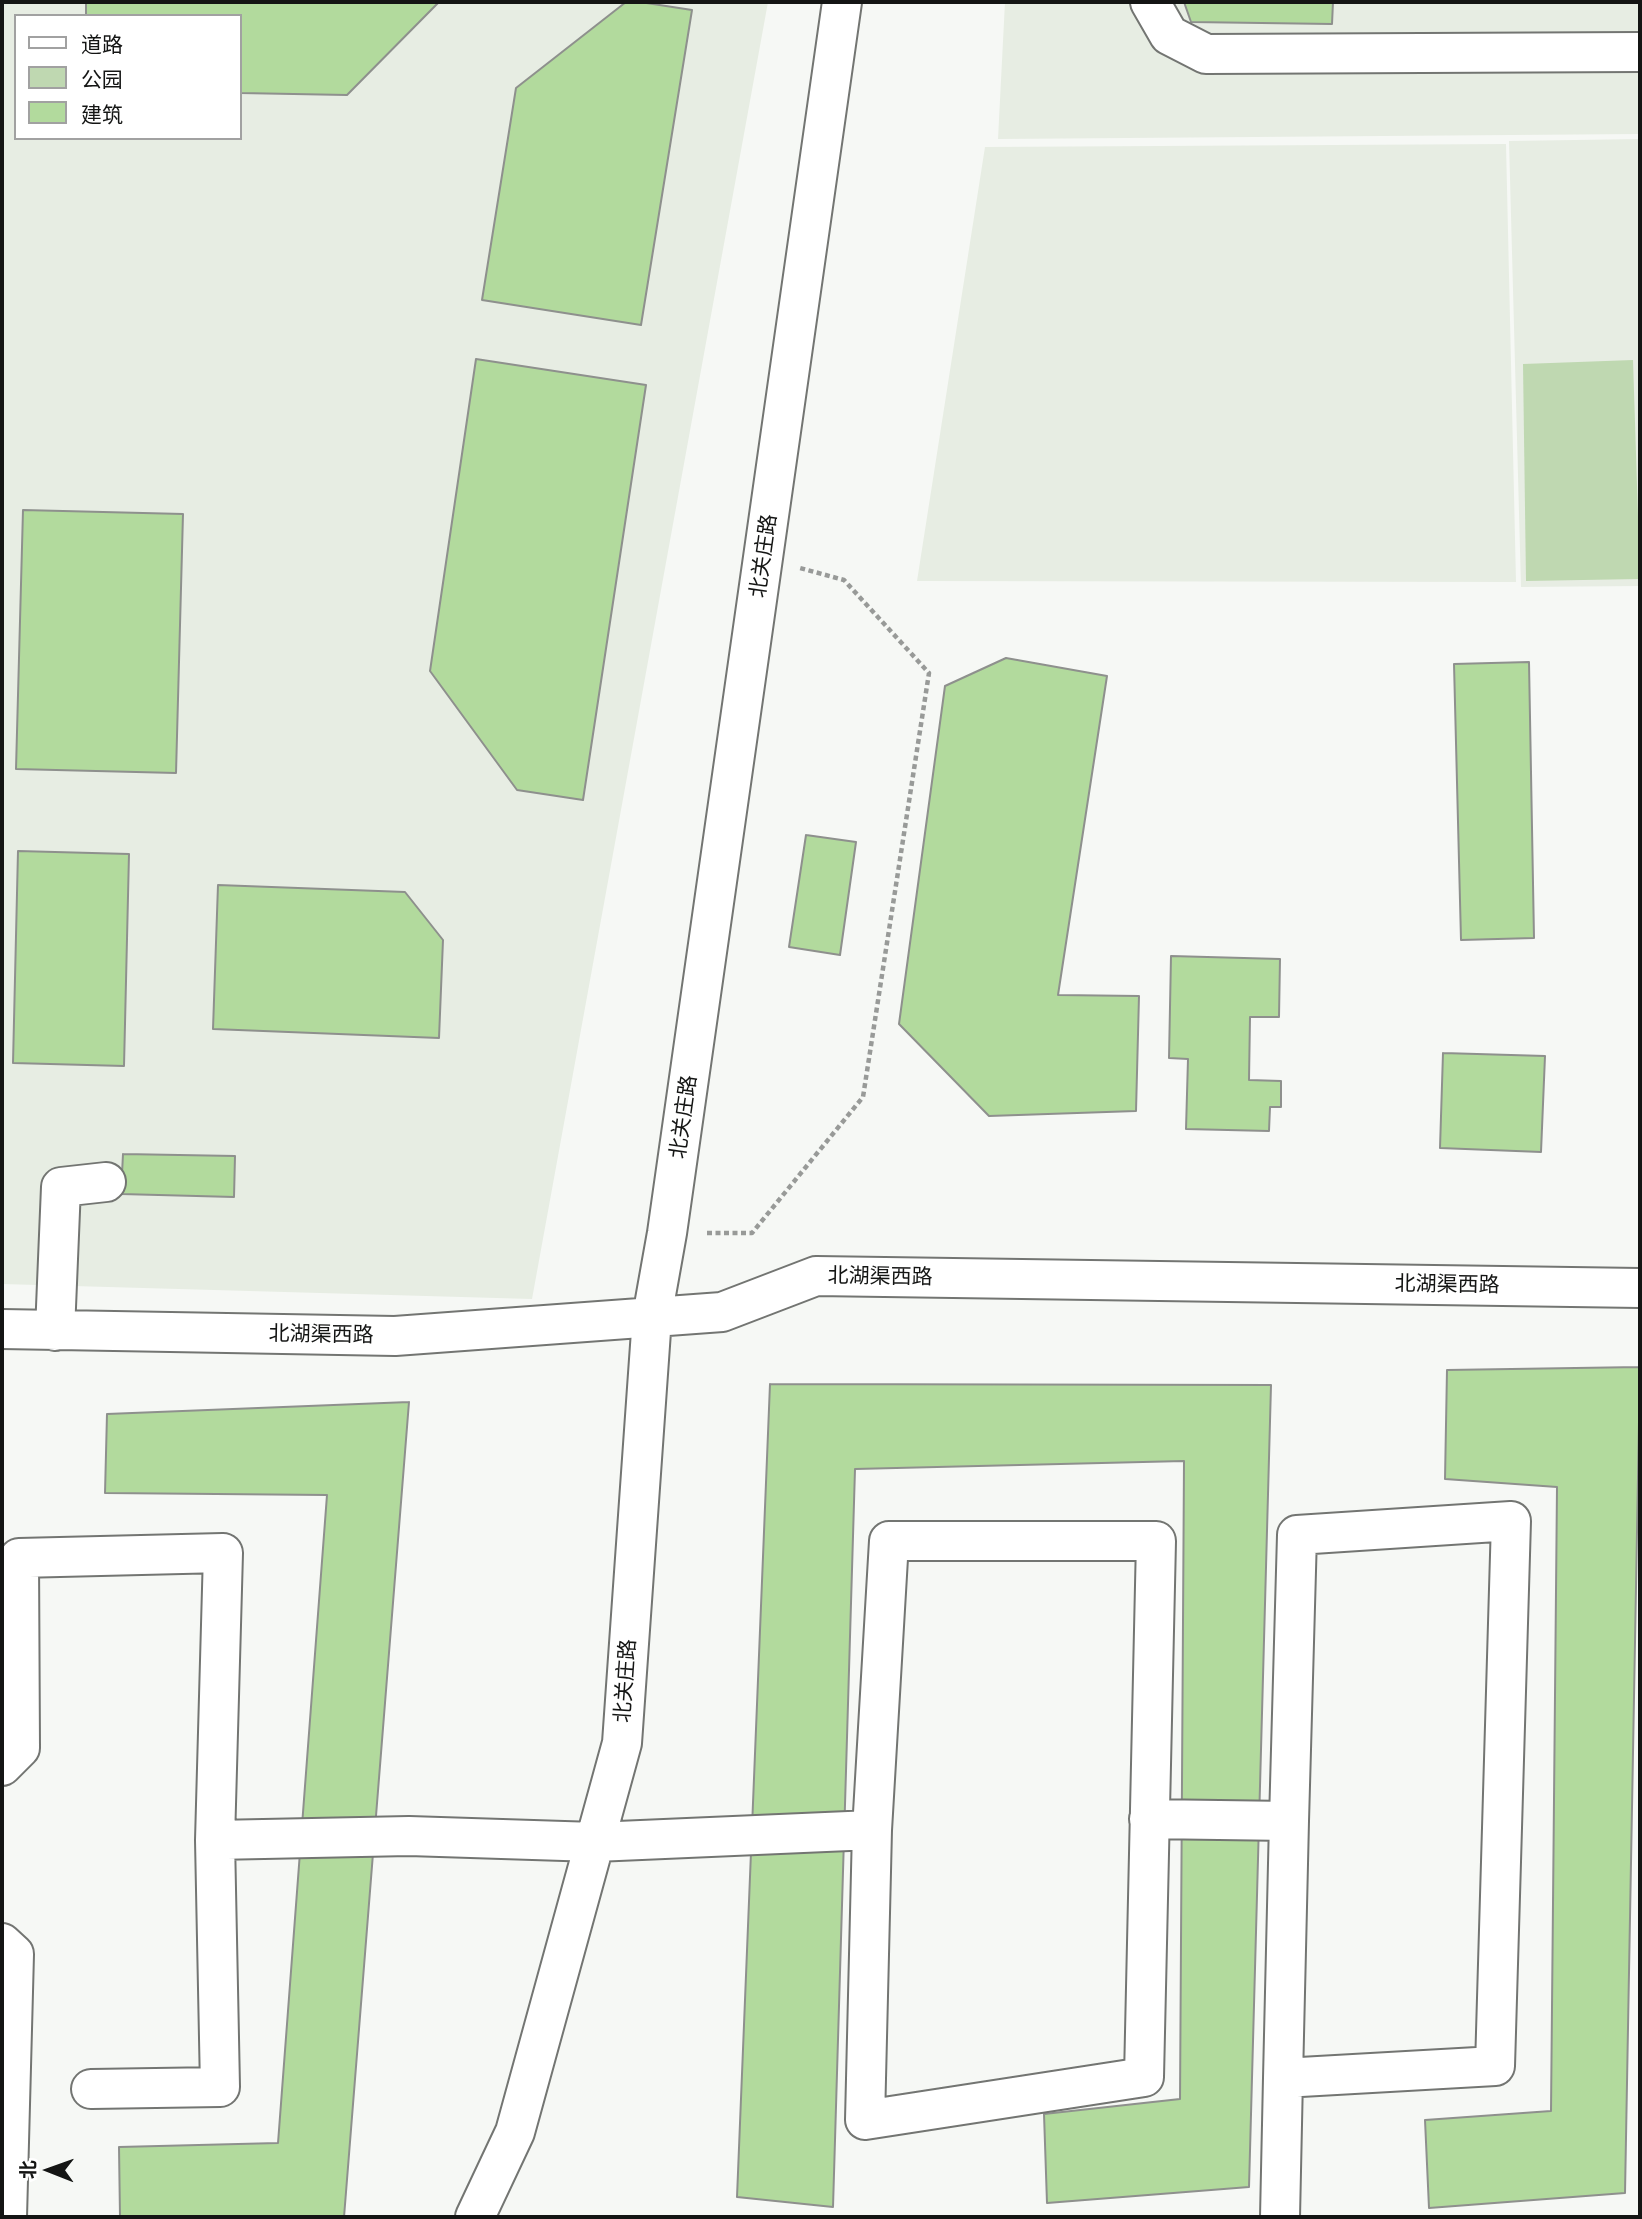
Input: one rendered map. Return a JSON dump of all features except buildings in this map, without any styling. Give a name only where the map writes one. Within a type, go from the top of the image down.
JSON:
[{"type":"street","name":"北关庄路","points":[[475,2217],[514,2132],[622,1743],[652,1317],[667,1233],[842,2]]},
{"type":"street","points":[[1150,2],[1170,35],[1206,54],[1640,52]]},
{"type":"street","points":[[55,1331],[61,1187],[106,1182]]},
{"type":"street","name":"北湖渠西路","points":[[2,1329],[395,1336],[722,1312],[816,1276],[1640,1288]]},
{"type":"street","points":[[1280,2217],[1283,2078],[1289,1821],[1297,1535],[1511,1521],[1495,2066],[1283,2078]]},
{"type":"street","points":[[888,1541],[1156,1541],[1144,2077],[865,2120],[872,1830],[888,1541]]},
{"type":"street","points":[[2,1766],[20,1748],[19,1558],[223,1553],[215,1840],[219,2087],[91,2089]]},
{"type":"street","points":[[1149,1819],[1289,1821]]},
{"type":"street","points":[[215,1840],[409,1836],[595,1842],[872,1830]]},
{"type":"street","points":[[2,1943],[14,1954],[7,2217]]},
{"type":"path","points":[[667,1233],[752,1233],[863,1097],[929,673],[844,580],[763,558]]},
{"type":"shaded area","points":[[2,2],[768,2],[532,1299],[2,1284]]},
{"type":"shaded area","points":[[1005,2],[1640,2],[1640,134],[998,139]]},
{"type":"shaded area","points":[[1640,139],[1640,586],[1521,587],[1509,141]]},
{"type":"shaded area","points":[[1506,144],[1516,582],[917,581],[985,147]]},
{"type":"green space","points":[[1633,360],[1640,579],[1526,581],[1523,364]]}]
